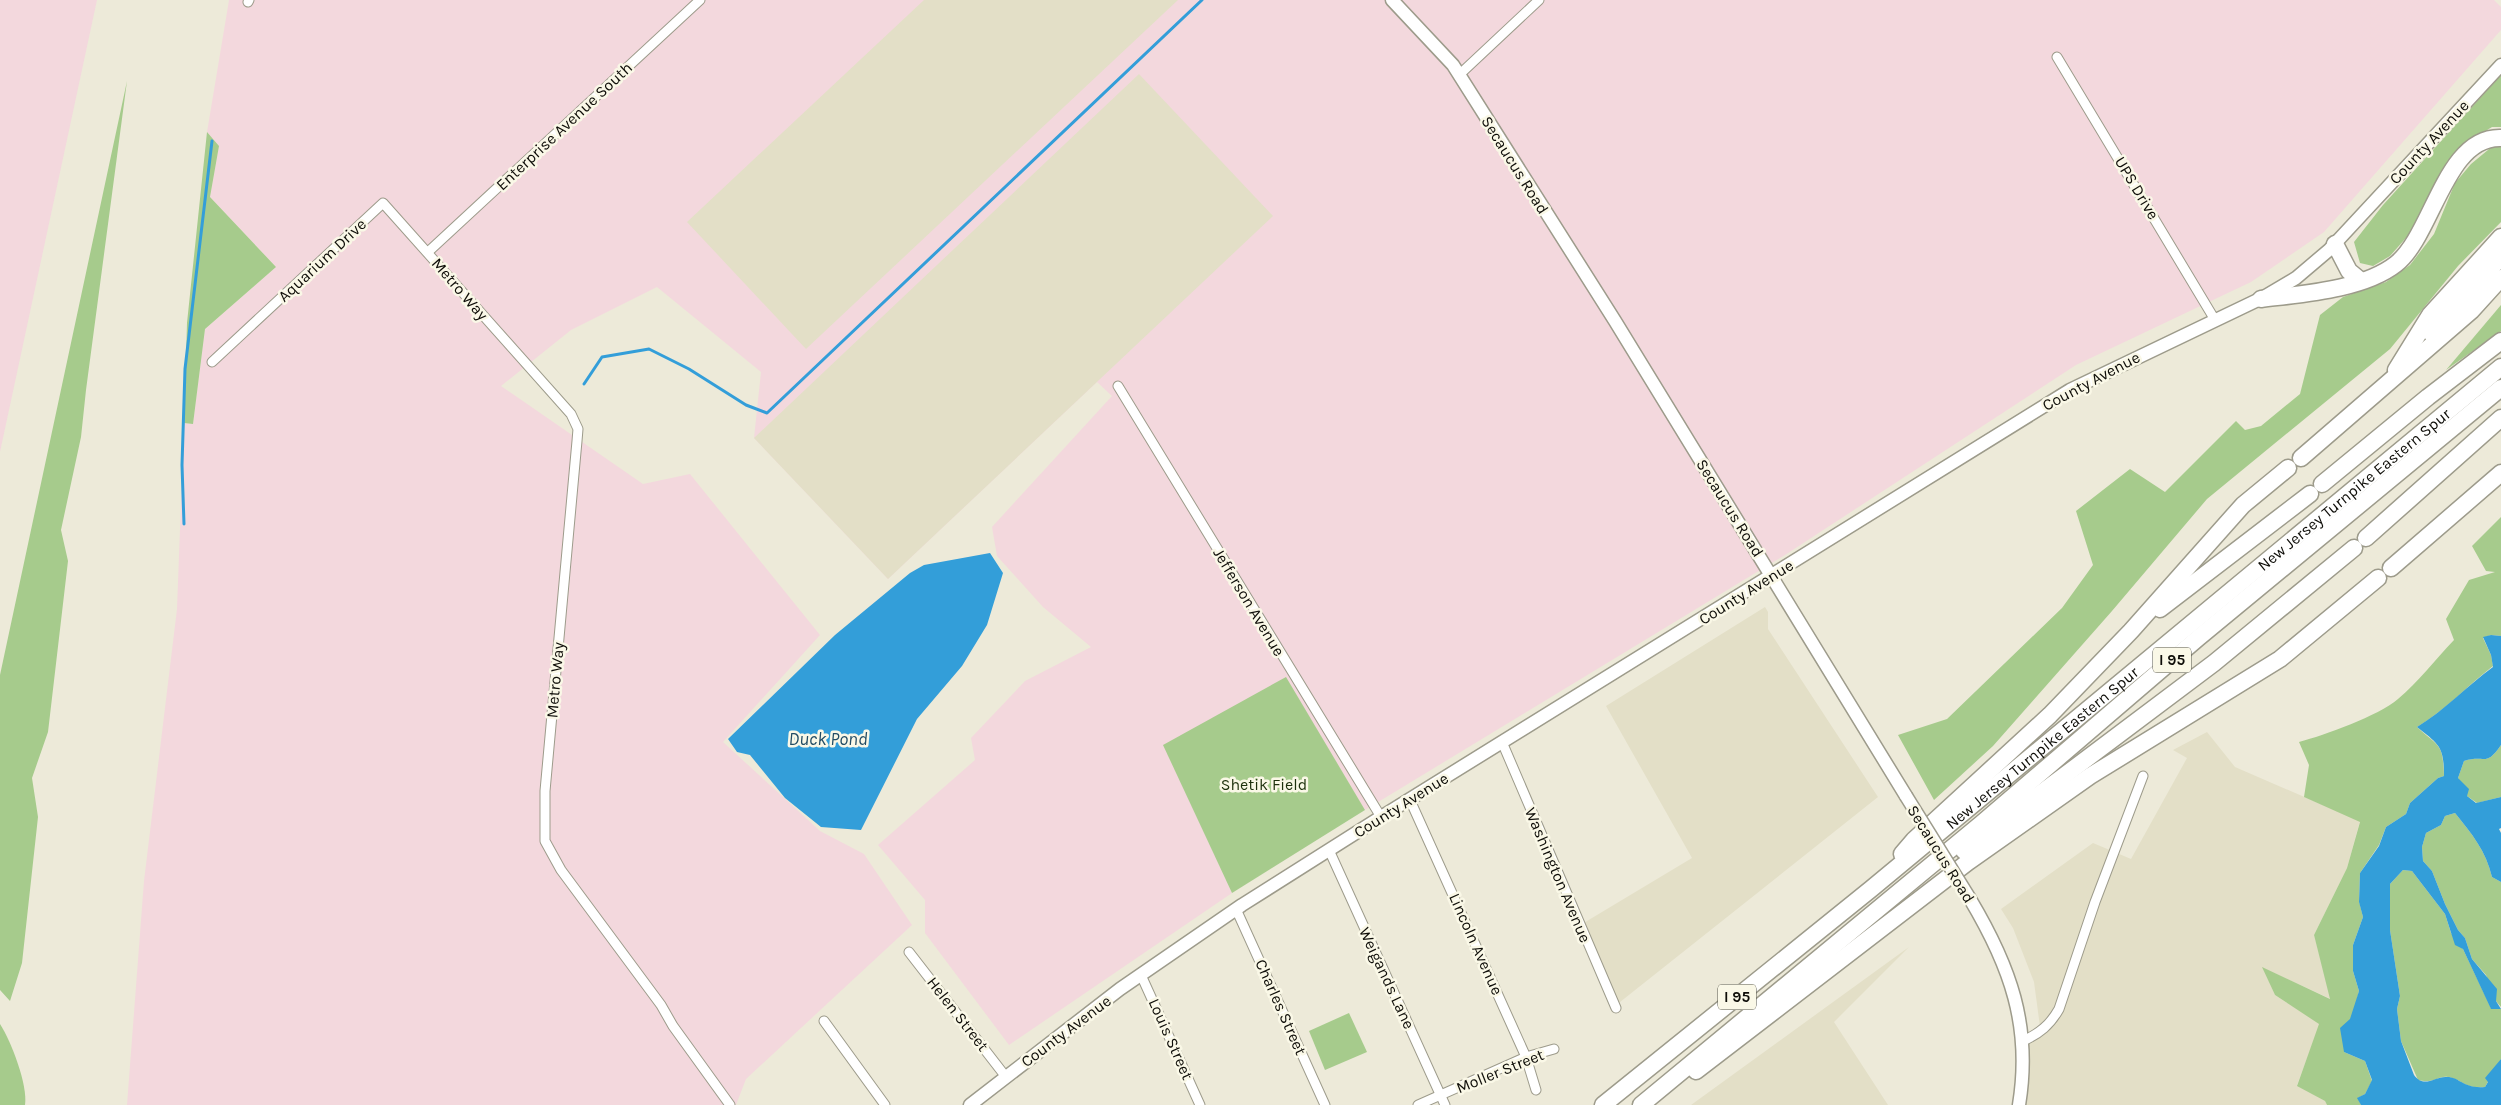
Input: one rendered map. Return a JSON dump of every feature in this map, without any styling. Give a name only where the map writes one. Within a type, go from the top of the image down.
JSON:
[{"type":"highway","points":[[2261,299],[2295,295],[2361,281],[2381,273],[2403,258],[2418,236],[2452,173],[2468,152],[2481,142],[2501,138]]},
{"type":"highway","points":[[2387,384],[2430,315],[2501,237]]},
{"type":"highway","points":[[2335,244],[2349,271],[2361,281]]},
{"type":"highway","points":[[2387,384],[2501,257]]},
{"type":"highway","points":[[1871,890],[1914,840],[2026,738],[2131,632],[2243,505],[2471,311],[2501,278]]},
{"type":"highway","points":[[2131,632],[2316,489],[2428,397],[2501,341]]},
{"type":"highway","name":"New Jersey Turnpike Eastern Spur","points":[[1603,1105],[1871,890],[2501,367]]},
{"type":"highway","name":"New Jersey Turnpike Eastern Spur","points":[[1642,1104],[1998,809],[2209,628],[2501,388]]},
{"type":"highway","points":[[1847,934],[1896,904],[2214,663],[2360,543],[2501,418]]},
{"type":"highway","points":[[1642,1104],[1705,1066],[1932,889],[2054,800],[2280,659],[2385,573],[2501,473]]},
{"type":"main road","name":"Secaucus Road","points":[[1392,0],[1459,75],[1615,321],[1970,899],[2006,968],[2017,1003],[2023,1041],[2023,1082],[2019,1105]]},
{"type":"main road","name":"County Avenue","points":[[970,1105],[1141,975],[1236,909],[1502,742],[2070,390],[2261,299],[2296,278],[2335,244],[2501,65]]},
{"type":"street","name":"Enterprise Avenue South","points":[[428,252],[700,0]]},
{"type":"street","points":[[1459,75],[1539,0]]},
{"type":"street","name":"UPS Drive","points":[[2057,57],[2215,320]]},
{"type":"street","name":"Aquarium Drive","points":[[212,362],[383,203],[428,252]]},
{"type":"street","name":"Metro Way","points":[[428,252],[571,414],[578,429],[545,791],[546,841],[561,870],[661,1005],[676,1030],[730,1105]]},
{"type":"street","name":"Jefferson Avenue","points":[[1118,386],[1382,817]]},
{"type":"street","name":"Washington Avenue","points":[[1502,742],[1616,1008]]},
{"type":"street","points":[[2023,1041],[2041,1032],[2052,1021],[2059,1009],[2095,902],[2143,776]]},
{"type":"street","name":"Lincoln Avenue","points":[[1410,800],[1526,1057],[1536,1090]]},
{"type":"street","name":"Weigands Lane","points":[[1329,850],[1445,1105]]},
{"type":"street","name":"Charles Street","points":[[1236,909],[1243,920],[1325,1105]]},
{"type":"street","name":"Helen Street","points":[[909,952],[1006,1077]]},
{"type":"street","name":"Louis Street","points":[[1141,975],[1200,1105]]},
{"type":"street","points":[[824,1021],[885,1105]]},
{"type":"street","name":"Moller Street","points":[[1418,1105],[1526,1057],[1554,1049]]},
{"type":"shaded area","points":[[0,0],[97,0],[0,452]]},
{"type":"shaded area","points":[[229,0],[2494,0],[2501,7],[2501,30],[2324,232],[2251,282],[2076,365],[1785,555],[1365,810],[1286,678],[1164,745],[1232,893],[1009,1045],[925,933],[925,900],[878,845],[975,760],[971,738],[1025,681],[1091,647],[1043,607],[997,556],[992,527],[1112,396],[1097,382],[888,579],[754,438],[761,372],[657,287],[571,330],[501,386],[643,484],[690,474],[820,635],[723,742],[820,831],[864,854],[912,925],[746,1079],[736,1105],[127,1105],[144,881],[177,609],[184,423],[193,424],[205,329],[276,267],[210,197],[219,146],[207,132]]},
{"type":"shaded area","points":[[924,0],[1178,0],[806,349],[687,222]]},
{"type":"shaded area","points":[[1139,74],[1273,216],[888,579],[754,438]]},
{"type":"shaded area","points":[[1765,607],[1768,612],[1768,629],[1878,797],[1615,1006],[1582,924],[1692,858],[1606,706]]},
{"type":"shaded area","points":[[2207,732],[2235,767],[2360,821],[2347,868],[2314,935],[2331,999],[2263,968],[2275,995],[2320,1024],[2297,1085],[2325,1101],[2327,1105],[2025,1105],[2026,1043],[2041,1034],[2034,982],[2013,928],[2001,909],[2093,843],[2131,859],[2187,758],[2173,750]]},
{"type":"shaded area","points":[[1909,947],[1834,1022],[1888,1105],[1691,1105]]},
{"type":"green space","points":[[2501,75],[2501,127],[2492,127],[2469,141],[2412,231],[2390,256],[2373,266],[2360,263],[2354,242],[2383,205]]},
{"type":"green space","points":[[127,81],[81,437],[61,530],[68,561],[48,732],[32,778],[38,817],[22,963],[10,1001],[0,990],[0,675]]},
{"type":"green space","points":[[207,132],[219,146],[210,197],[276,267],[205,329],[193,424],[184,423],[187,323]]},
{"type":"green space","points":[[2494,145],[2501,147],[2501,222],[2458,266],[2390,349],[2207,499],[2112,611],[1993,746],[1934,800],[1898,735],[1947,719],[2062,608],[2093,565],[2076,511],[2130,469],[2165,492],[2236,421],[2245,430],[2261,426],[2300,394],[2320,315],[2343,297],[2386,282],[2410,265],[2434,234],[2455,183],[2471,164]]},
{"type":"green space","points":[[2501,305],[2501,331],[2446,370]]},
{"type":"green space","points":[[2501,517],[2501,636],[2491,635],[2483,638],[2491,655],[2493,666],[2447,706],[2417,727],[2439,747],[2443,757],[2444,776],[2438,778],[2410,803],[2406,814],[2386,827],[2379,845],[2360,873],[2359,901],[2363,917],[2353,945],[2353,971],[2359,991],[2344,1052],[2365,1061],[2372,1081],[2365,1094],[2358,1098],[2361,1105],[2327,1105],[2325,1101],[2297,1086],[2319,1024],[2275,995],[2262,967],[2330,999],[2314,935],[2347,868],[2360,822],[2304,797],[2309,765],[2299,742],[2351,724],[2389,705],[2413,685],[2454,640],[2446,619],[2469,580],[2495,572],[2486,571],[2472,546]]},
{"type":"green space","name":"Shetik Field","points":[[1286,677],[1365,810],[1232,893],[1163,745]]},
{"type":"green space","points":[[2501,745],[2501,797],[2477,803],[2467,796],[2458,778],[2464,761],[2488,758]]},
{"type":"green space","points":[[2455,813],[2482,851],[2492,877],[2501,882],[2501,1007],[2496,1001],[2486,975],[2472,959],[2465,938],[2458,930],[2445,904],[2432,871],[2423,861],[2422,847],[2426,833],[2441,825],[2445,816]]},
{"type":"green space","points":[[2403,870],[2412,871],[2445,914],[2451,933],[2463,949],[2491,1008],[2501,1009],[2501,1059],[2485,1087],[2468,1086],[2448,1077],[2428,1081],[2418,1080],[2401,1041],[2397,1009],[2400,996],[2390,930],[2390,884]]},
{"type":"green space","points":[[1349,1013],[1367,1052],[1325,1070],[1309,1031]]},
{"type":"green space","points":[[0,1024],[18,1063],[24,1086],[25,1105],[0,1105]]},
{"type":"water","name":"Duck Pond","points":[[990,553],[1003,573],[987,625],[962,666],[917,719],[861,830],[821,827],[785,798],[750,755],[737,752],[728,739],[835,635],[910,573],[924,565]]},
{"type":"water","points":[[2491,635],[2501,636],[2501,745],[2488,758],[2464,761],[2458,778],[2469,789],[2467,796],[2476,803],[2501,797],[2501,828],[2499,829],[2501,833],[2501,882],[2492,877],[2482,851],[2455,813],[2445,816],[2441,825],[2426,833],[2422,847],[2423,861],[2432,871],[2445,904],[2458,930],[2465,938],[2472,959],[2497,989],[2496,1001],[2501,1009],[2491,1009],[2463,949],[2455,945],[2445,914],[2412,871],[2403,870],[2390,884],[2390,930],[2400,996],[2397,1009],[2401,1041],[2414,1075],[2426,1082],[2447,1077],[2467,1085],[2485,1087],[2488,1082],[2485,1078],[2501,1059],[2501,1105],[2361,1105],[2357,1098],[2365,1094],[2372,1080],[2365,1061],[2344,1052],[2340,1028],[2350,1019],[2359,991],[2353,971],[2353,945],[2363,917],[2359,902],[2360,873],[2379,846],[2386,827],[2406,814],[2410,803],[2438,778],[2444,776],[2442,752],[2431,738],[2417,727],[2493,667],[2491,655],[2483,637]]},
{"type":"waterway","points":[[584,384],[602,357],[649,349],[689,369],[746,405],[767,413],[1202,0]]},
{"type":"waterway","points":[[184,524],[182,465],[185,369],[212,141]]}]
